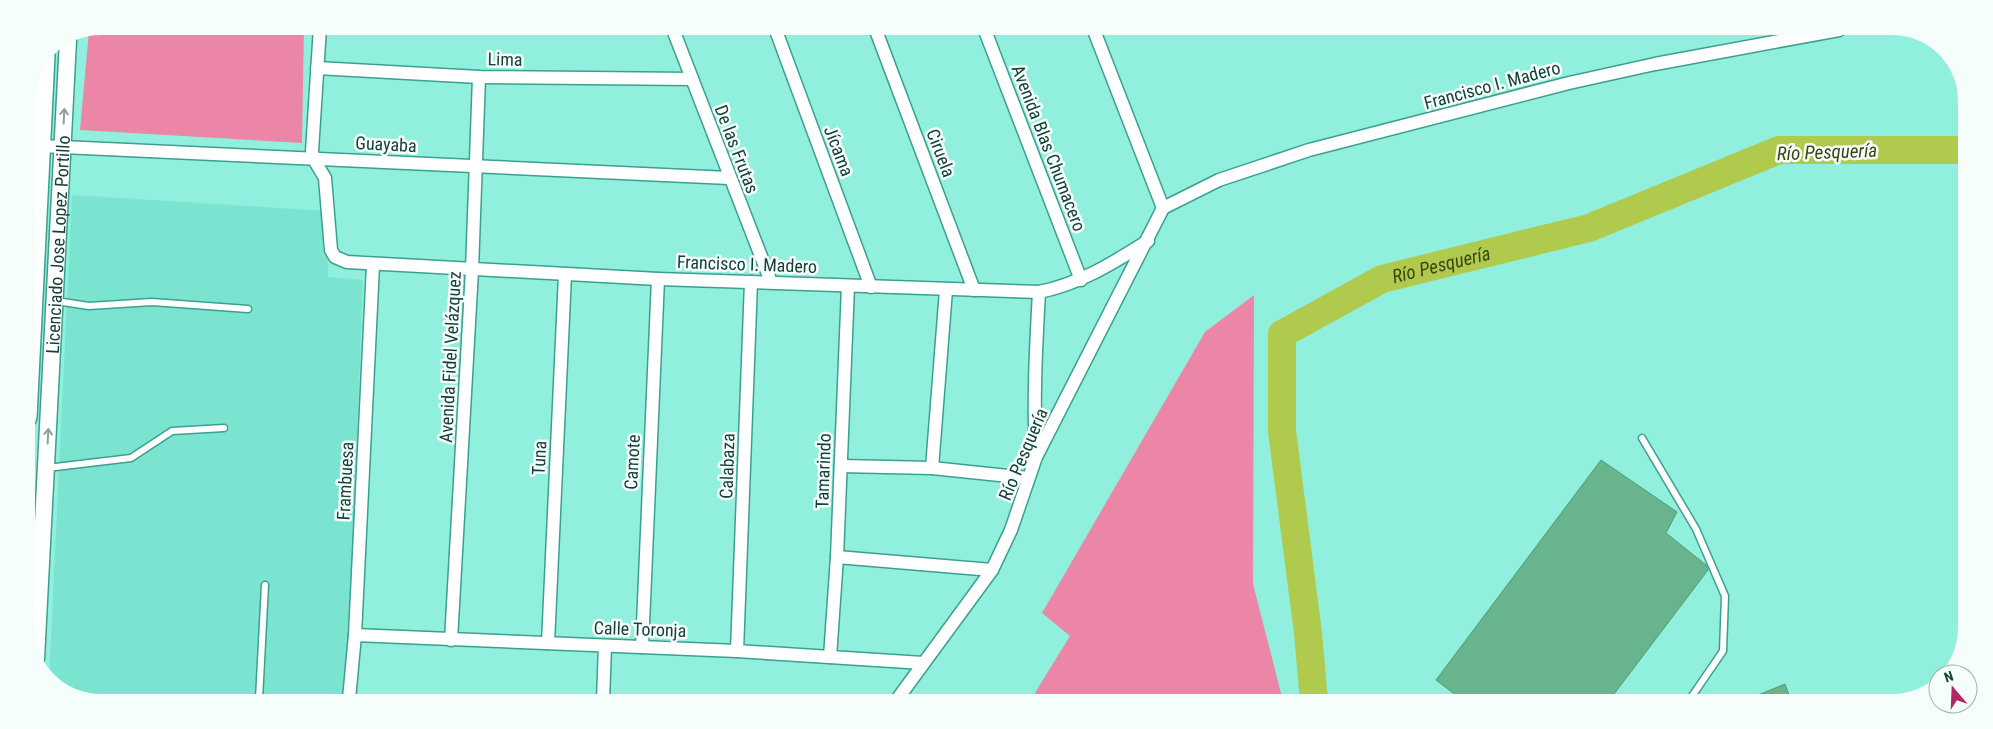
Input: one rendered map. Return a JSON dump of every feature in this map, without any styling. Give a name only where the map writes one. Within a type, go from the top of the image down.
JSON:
[{"type":"highway","name":"Licenciado Jose Lopez Portillo","points":[[35,258],[44,69]]},
{"type":"street","points":[[314,158],[319,35]]},
{"type":"street","name":"De las Frutas","points":[[675,35],[771,282]]},
{"type":"street","name":"Jícama","points":[[778,35],[871,287]]},
{"type":"street","name":"Ciruela","points":[[878,35],[974,290]]},
{"type":"street","name":"Avenida Blas Chumacero","points":[[987,35],[1081,280]]},
{"type":"street","points":[[1096,35],[1163,208]]},
{"type":"street","name":"Francisco I. Madero","points":[[1163,208],[1219,180],[1309,150],[1568,83],[1655,64],[1813,35]]},
{"type":"street","name":"Licenciado Jose Lopez Portillo","points":[[37,644],[68,44]]},
{"type":"street","name":"Lima","points":[[317,68],[479,77],[692,80]]},
{"type":"street","name":"Avenida Fidel Velázquez","points":[[451,640],[472,270],[479,77]]},
{"type":"street","name":"Guayaba","points":[[41,146],[729,178]]},
{"type":"street","name":"Francisco I. Madero","points":[[314,158],[325,178],[330,244],[335,257],[347,262],[373,265],[658,279],[1039,292],[1062,288],[1081,280],[1148,241]]},
{"type":"street","name":"Río Pesquería","points":[[901,694],[992,570],[1011,530],[1036,458],[1148,241],[1163,208]]},
{"type":"street","name":"Frambuesa","points":[[350,694],[355,635],[373,265]]},
{"type":"street","name":"Tuna","points":[[548,643],[565,275]]},
{"type":"street","name":"Camote","points":[[642,646],[658,279]]},
{"type":"street","name":"Calabaza","points":[[737,651],[751,282]]},
{"type":"street","name":"Tamarindo","points":[[830,657],[837,556],[848,286]]},
{"type":"street","points":[[932,468],[946,290]]},
{"type":"street","points":[[1036,458],[1034,424],[1039,292]]},
{"type":"street","points":[[841,466],[932,468],[1028,478]]},
{"type":"street","points":[[837,556],[992,570]]},
{"type":"street","name":"Calle Toronja","points":[[355,635],[642,646],[923,663]]},
{"type":"street","points":[[603,694],[605,646]]},
{"type":"lane","points":[[54,301],[89,306],[152,302],[248,309]]},
{"type":"lane","points":[[46,468],[131,458],[172,432],[224,428]]},
{"type":"lane","points":[[1642,438],[1696,529],[1725,596],[1723,651],[1693,694]]},
{"type":"lane","points":[[260,694],[264,585]]},
{"type":"shaded area","points":[[304,35],[302,143],[80,130],[89,36]]},
{"type":"shaded area","points":[[72,195],[327,211],[328,277],[363,280],[347,694],[88,693],[72,687],[54,675],[49,669]]},
{"type":"shaded area","points":[[1254,295],[1253,584],[1281,694],[1034,694],[1070,636],[1042,613],[1205,332]]},
{"type":"building","points":[[1601,460],[1677,512],[1666,533],[1706,565],[1708,570],[1614,694],[1454,694],[1436,680]]},
{"type":"building","points":[[1785,684],[1789,694],[1761,694]]},
{"type":"waterway","name":"Río Pesquería","points":[[1313,694],[1308,633],[1282,431],[1282,334],[1382,279],[1589,228],[1779,150],[1958,150]]}]
